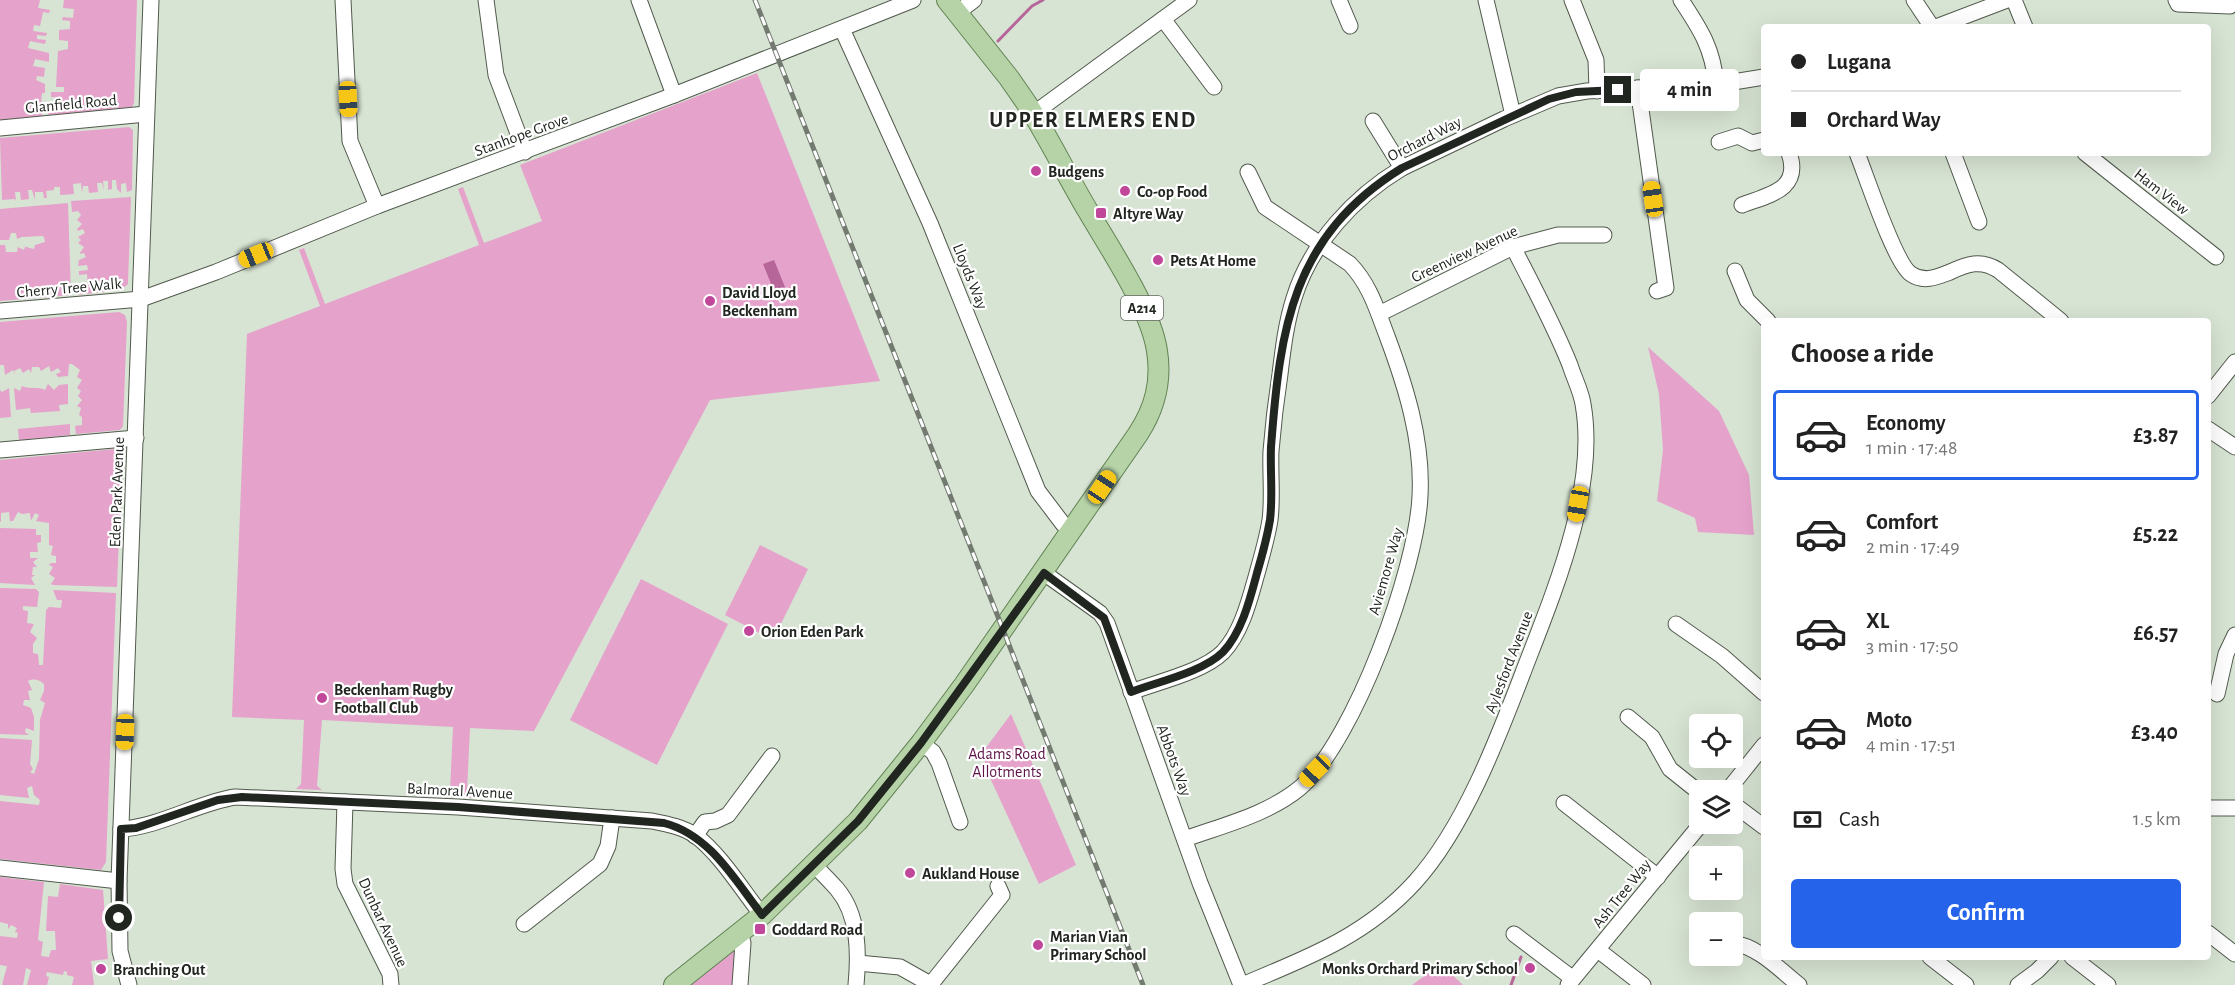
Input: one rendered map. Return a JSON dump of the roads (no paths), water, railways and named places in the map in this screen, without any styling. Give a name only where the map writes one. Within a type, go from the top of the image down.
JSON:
[{"type":"main road","name":"A214","points":[[674,985],[762,915],[858,821],[921,743],[1044,573],[1138,434],[1151,411],[1158,385],[1158,357],[1151,329],[1128,281],[1033,114],[1009,78],[952,7]]},
{"type":"street","name":"Eden Park Avenue","points":[[129,985],[120,951],[119,881],[151,0]]},
{"type":"street","points":[[343,0],[350,141],[376,206]]},
{"type":"street","points":[[486,0],[496,75],[525,152]]},
{"type":"street","points":[[639,0],[674,95]]},
{"type":"street","name":"Stanhope Grove","points":[[141,299],[216,272],[376,206],[674,95],[913,0]]},
{"type":"street","points":[[952,7],[974,0]]},
{"type":"street","points":[[1033,114],[1190,0]]},
{"type":"street","points":[[1340,0],[1350,26]]},
{"type":"street","points":[[1486,0],[1513,115]]},
{"type":"street","points":[[1572,0],[1596,60],[1597,91]]},
{"type":"street","points":[[1681,0],[1706,38],[1712,56],[1716,84]]},
{"type":"street","points":[[1914,0],[1932,24]]},
{"type":"street","points":[[1942,24],[2007,0]]},
{"type":"street","points":[[2014,0],[2024,24]]},
{"type":"street","points":[[2176,0],[2178,4],[2230,6]]},
{"type":"street","points":[[1163,19],[1214,87]]},
{"type":"street","name":"Lloyds Way","points":[[842,29],[930,223],[1038,491],[1063,524],[1072,532]]},
{"type":"street","name":"Orchard Way","points":[[1131,692],[1207,663],[1220,654],[1228,646],[1248,604],[1264,549],[1270,518],[1274,422],[1287,324],[1299,283],[1321,244],[1353,205],[1384,179],[1402,168],[1558,96],[1638,88],[1761,82]]},
{"type":"street","points":[[1638,88],[1666,288],[1657,291]]},
{"type":"street","name":"Glanfield Road","points":[[0,128],[146,114]]},
{"type":"street","points":[[1372,121],[1402,168]]},
{"type":"street","points":[[1719,142],[1738,136],[1752,143],[1761,141]]},
{"type":"street","points":[[1742,205],[1775,193],[1785,186],[1792,171],[1790,156]]},
{"type":"street","points":[[1858,156],[1898,258],[1911,274],[1928,279],[1969,264],[1987,265],[1998,270],[2057,318]]},
{"type":"street","points":[[1954,156],[1979,222]]},
{"type":"street","name":"Ham View","points":[[2089,156],[2216,257]]},
{"type":"street","name":"Aviemore Way","points":[[1185,839],[1255,813],[1300,787],[1315,771],[1339,738],[1350,718],[1383,638],[1395,606],[1418,521],[1420,482],[1414,425],[1408,396],[1371,292],[1350,264],[1265,207],[1248,172]]},
{"type":"street","name":"Greenview Avenue","points":[[1379,314],[1513,247],[1558,235],[1604,235]]},
{"type":"street","name":"Aylesford Avenue","points":[[1241,985],[1346,939],[1398,898],[1422,873],[1437,854],[1457,821],[1501,732],[1552,598],[1581,487],[1585,420],[1582,401],[1563,349],[1513,247]]},
{"type":"street","points":[[1735,271],[1747,300],[1765,318]]},
{"type":"street","name":"Cherry Tree Walk","points":[[0,311],[141,299]]},
{"type":"street","points":[[2211,392],[2235,362]]},
{"type":"street","points":[[2211,431],[2235,447]]},
{"type":"street","points":[[0,450],[136,438]]},
{"type":"street","name":"Abbots Way","points":[[1044,573],[1104,618],[1215,923],[1241,985]]},
{"type":"street","points":[[1676,624],[1722,656],[1761,690]]},
{"type":"street","points":[[2217,694],[2226,654],[2235,635]]},
{"type":"street","points":[[1628,717],[1652,737],[1670,769],[1689,784]]},
{"type":"street","points":[[921,743],[933,752],[939,764],[960,822]]},
{"type":"street","points":[[1736,780],[1761,749]]},
{"type":"street","points":[[695,836],[705,822],[715,821],[728,815],[772,756]]},
{"type":"street","name":"Balmoral Avenue","points":[[121,829],[136,828],[218,800],[235,797],[612,818],[664,823],[695,836],[713,853],[762,915]]},
{"type":"street","name":"Dunbar Avenue","points":[[345,802],[343,869],[345,884],[390,975],[392,985]]},
{"type":"street","points":[[1564,803],[1658,877]]},
{"type":"street","points":[[2211,807],[2235,808]]},
{"type":"street","points":[[1743,811],[1761,825]]},
{"type":"street","points":[[524,924],[600,864],[608,846],[612,818]]},
{"type":"street","name":"Ash Tree Way","points":[[1570,981],[1693,834]]},
{"type":"street","points":[[814,866],[838,890],[853,919],[858,963],[856,985]]},
{"type":"street","points":[[0,868],[119,881]]},
{"type":"street","points":[[858,963],[900,968],[931,985],[1002,895],[998,886]]},
{"type":"street","points":[[740,932],[743,943],[740,985]]},
{"type":"street","points":[[1514,934],[1570,981]]},
{"type":"street","points":[[2211,935],[2235,954]]},
{"type":"street","points":[[1743,945],[1761,956]]},
{"type":"street","points":[[1598,950],[1642,985]]},
{"type":"street","points":[[1766,960],[1799,985]]},
{"type":"street","points":[[1934,960],[1966,985]]},
{"type":"street","points":[[2018,985],[2048,960]]},
{"type":"street","points":[[2076,960],[2108,985]]},
{"type":"waterway","points":[[998,41],[1032,6],[1043,0]]},
{"type":"waterway","points":[[1511,985],[1521,957]]},
{"type":"railway","points":[[755,0],[1143,985]]},
{"type":"place","name":"Budgens","points":[[1036,171]]},
{"type":"place","name":"Co-op Food","points":[[1125,191]]},
{"type":"place","name":"Altyre Way","points":[[1101,213]]},
{"type":"place","name":"Pets At Home","points":[[1158,260]]},
{"type":"place","name":"David Lloyd Beckenham","points":[[710,301]]},
{"type":"place","name":"Orion Eden Park","points":[[749,631]]},
{"type":"place","name":"Beckenham Rugby Football Club","points":[[322,698]]},
{"type":"place","name":"Aukland House","points":[[910,873]]},
{"type":"place","name":"Goddard Road","points":[[760,929]]},
{"type":"place","name":"Marian Vian Primary School","points":[[1038,945]]},
{"type":"place","name":"Monks Orchard Primary School","points":[[1530,968]]},
{"type":"place","name":"Branching Out","points":[[101,969]]},
{"type":"district","name":"UPPER ELMERS END","points":[[1093,119]]},
{"type":"park label","name":"Adams Road Allotments","points":[[1007,762]]}]
